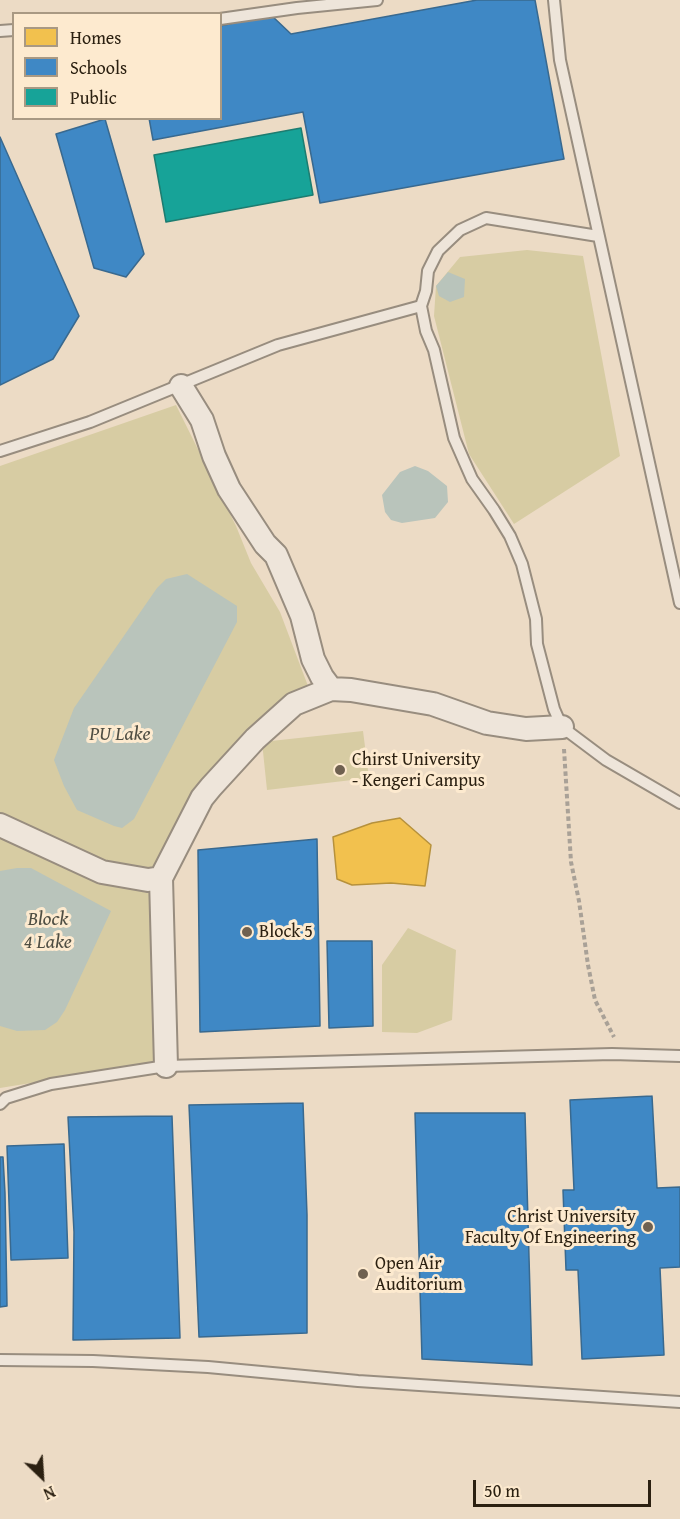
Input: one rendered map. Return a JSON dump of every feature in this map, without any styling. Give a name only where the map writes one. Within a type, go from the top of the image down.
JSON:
[{"type":"street","points":[[181,386],[202,420],[214,456],[229,489],[265,544],[276,555],[302,616],[313,659],[331,689]]},
{"type":"street","points":[[166,1066],[161,878],[202,798],[255,739],[294,704],[331,689],[351,690],[434,704],[497,724],[526,729],[562,727]]},
{"type":"street","points":[[0,825],[102,872],[148,880],[161,878]]},
{"type":"lane","points":[[222,19],[377,0]]},
{"type":"lane","points":[[554,0],[560,60],[598,236],[637,399],[680,603]]},
{"type":"lane","points":[[598,236],[486,218],[460,230],[438,251],[428,271],[426,291],[421,306],[426,331],[434,350],[454,438],[472,478],[505,527],[522,564],[536,619],[537,644],[554,709],[562,727],[606,759],[680,803]]},
{"type":"lane","points":[[0,451],[90,423],[278,345],[421,306]]},
{"type":"lane","points":[[0,1104],[6,1098],[51,1084],[166,1066],[624,1055],[680,1056]]},
{"type":"lane","points":[[0,1360],[93,1361],[208,1367],[358,1381],[680,1402]]},
{"type":"path","points":[[562,727],[571,862],[588,965],[595,1000],[624,1055]]},
{"type":"shaded area","points":[[527,250],[583,256],[620,456],[514,524],[469,454],[434,316],[436,286],[460,257]]},
{"type":"shaded area","points":[[176,405],[236,526],[251,563],[280,612],[308,686],[201,786],[156,894],[161,1062],[0,1088],[0,466]]},
{"type":"shaded area","points":[[363,731],[369,778],[267,790],[262,742]]},
{"type":"shaded area","points":[[408,928],[456,950],[452,1020],[417,1033],[382,1032],[382,965]]},
{"type":"water","points":[[448,272],[465,279],[464,297],[450,302],[439,296],[436,286]]},
{"type":"water","points":[[415,466],[428,471],[447,486],[448,502],[435,518],[402,523],[391,520],[385,512],[382,495],[400,472]]},
{"type":"water","name":"PU Lake","points":[[187,574],[237,606],[237,622],[134,819],[122,828],[114,826],[77,810],[54,760],[74,708],[157,588],[166,579]]},
{"type":"water","name":"Block 4 Lake","points":[[31,868],[111,911],[65,1010],[57,1022],[45,1030],[17,1031],[0,1026],[0,871]]},
{"type":"building: Homes","points":[[400,818],[431,845],[425,886],[391,883],[352,885],[337,879],[333,837],[372,823]]},
{"type":"building: Schools","points":[[477,0],[535,0],[564,159],[320,203],[303,112],[153,140],[149,120],[222,120],[222,26],[271,15],[291,34]]},
{"type":"building: Schools","points":[[105,120],[144,254],[126,277],[94,268],[56,134]]},
{"type":"building: Schools","points":[[0,137],[79,316],[53,359],[0,385]]},
{"type":"building: Schools","name":"Block 5","points":[[317,839],[320,1026],[200,1032],[198,850]]},
{"type":"building: Schools","points":[[327,941],[372,941],[373,1026],[329,1028]]},
{"type":"building: Schools","points":[[652,1096],[657,1188],[680,1187],[680,1267],[660,1268],[664,1355],[582,1359],[578,1270],[566,1270],[563,1190],[574,1190],[570,1100]]},
{"type":"building: Schools","points":[[303,1103],[307,1215],[307,1333],[199,1337],[189,1105]]},
{"type":"building: Schools","points":[[415,1113],[525,1113],[532,1365],[422,1359]]},
{"type":"building: Schools","points":[[172,1116],[180,1338],[73,1340],[74,1232],[68,1117]]},
{"type":"building: Schools","points":[[64,1144],[68,1258],[11,1260],[7,1146]]},
{"type":"building: Schools","points":[[0,1157],[3,1157],[5,1193],[7,1306],[0,1307]]},
{"type":"building: Public","points":[[301,128],[313,195],[166,222],[154,155]]},
{"type":"place","name":"Chirst University - Kengeri Campus","points":[[340,770]]},
{"type":"place","name":"Block 5","points":[[247,932]]},
{"type":"place","name":"Christ University Faculty Of Engineering","points":[[648,1227]]},
{"type":"place","name":"Open Air Auditorium","points":[[363,1274]]}]
